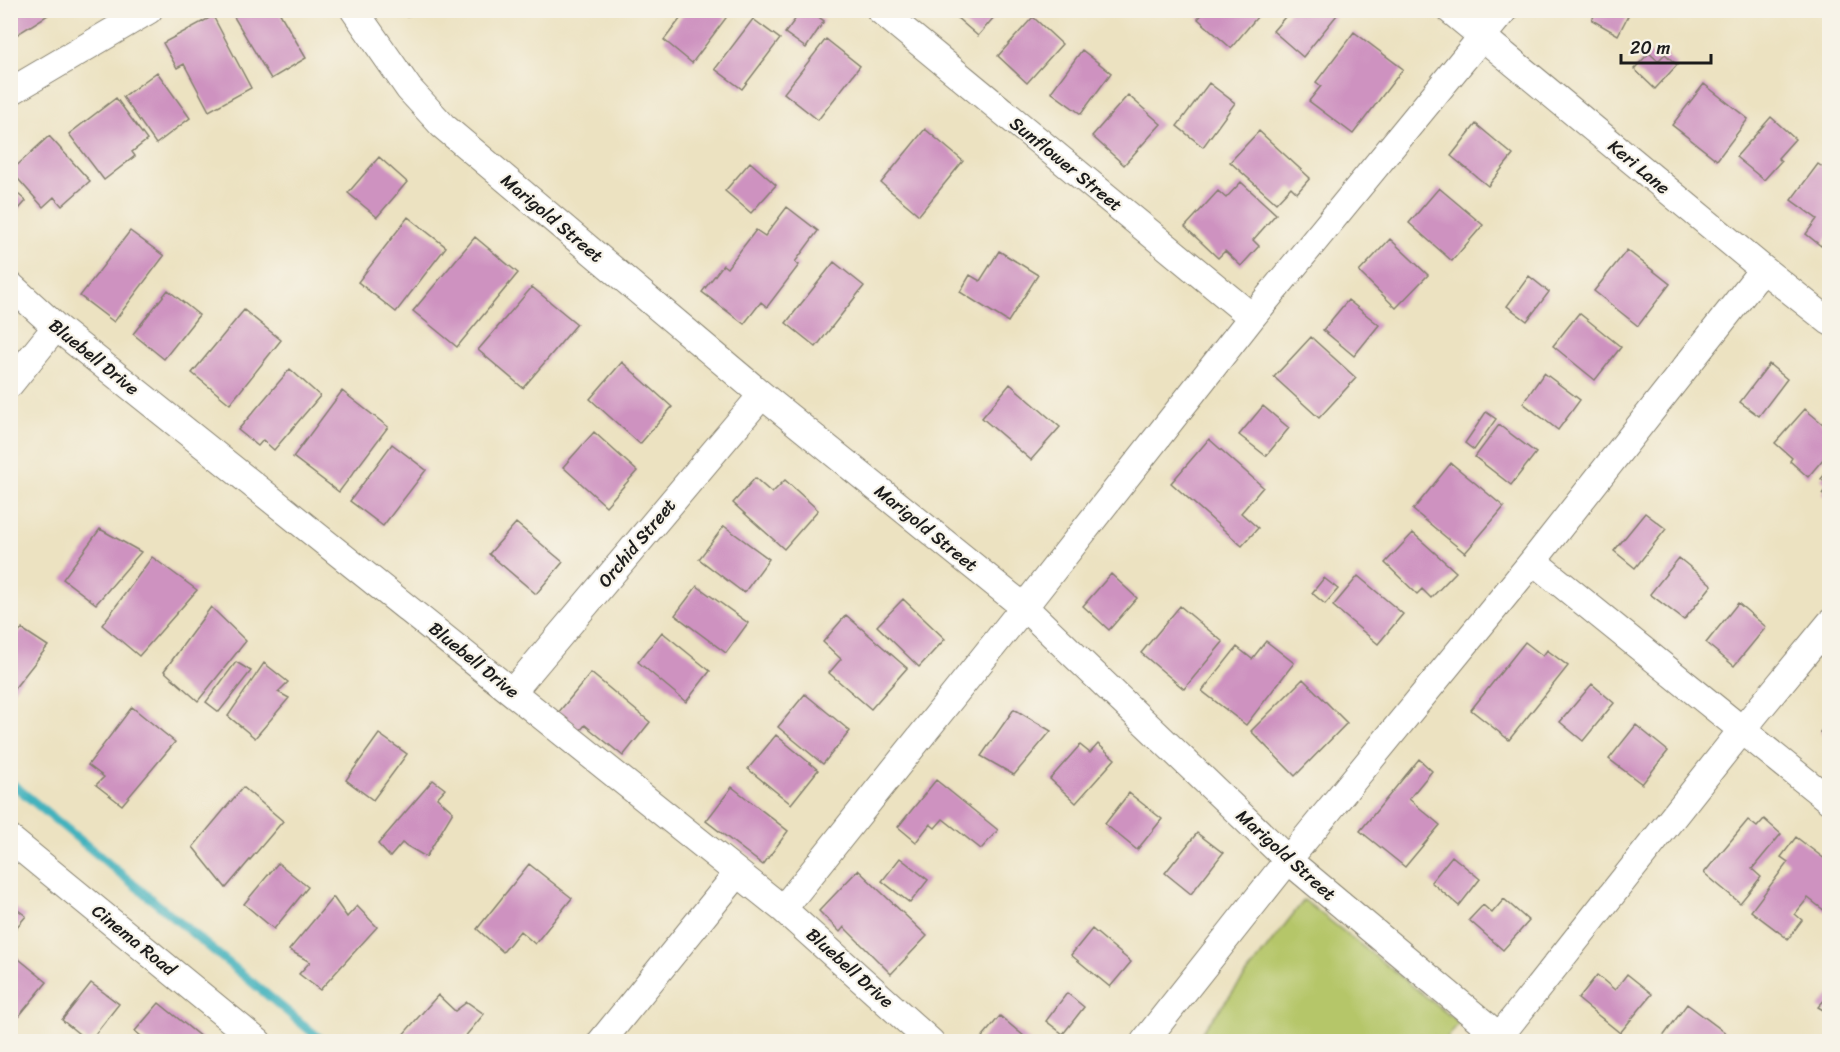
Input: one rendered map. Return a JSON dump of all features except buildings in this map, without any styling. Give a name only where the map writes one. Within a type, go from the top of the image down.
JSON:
[{"type":"street","points":[[10,92],[149,10]]},
{"type":"street","name":"Marigold Street","points":[[354,10],[409,89],[443,126],[762,395],[1024,607],[1288,860],[1500,1040]]},
{"type":"street","name":"Sunflower Street","points":[[880,10],[1252,316]]},
{"type":"street","name":"Keri Lane","points":[[1450,10],[1762,269],[1830,322]]},
{"type":"street","points":[[783,909],[1252,316],[1504,10]]},
{"type":"street","points":[[1144,1041],[1288,860],[1533,561],[1762,269]]},
{"type":"street","name":"Bluebell Drive","points":[[10,285],[56,327],[783,909],[932,1041]]},
{"type":"street","points":[[10,384],[56,327]]},
{"type":"street","name":"Orchid Street","points":[[513,691],[762,395]]},
{"type":"street","points":[[1533,561],[1830,801]]},
{"type":"street","points":[[1500,1040],[1742,730],[1830,623]]},
{"type":"street","name":"Cinema Road","points":[[10,840],[258,1041]]},
{"type":"street","points":[[601,1041],[738,873]]},
{"type":"green space","points":[[1304,900],[1459,1023],[1445,1041],[1195,1041]]},
{"type":"waterway","points":[[10,782],[324,1042]]}]
